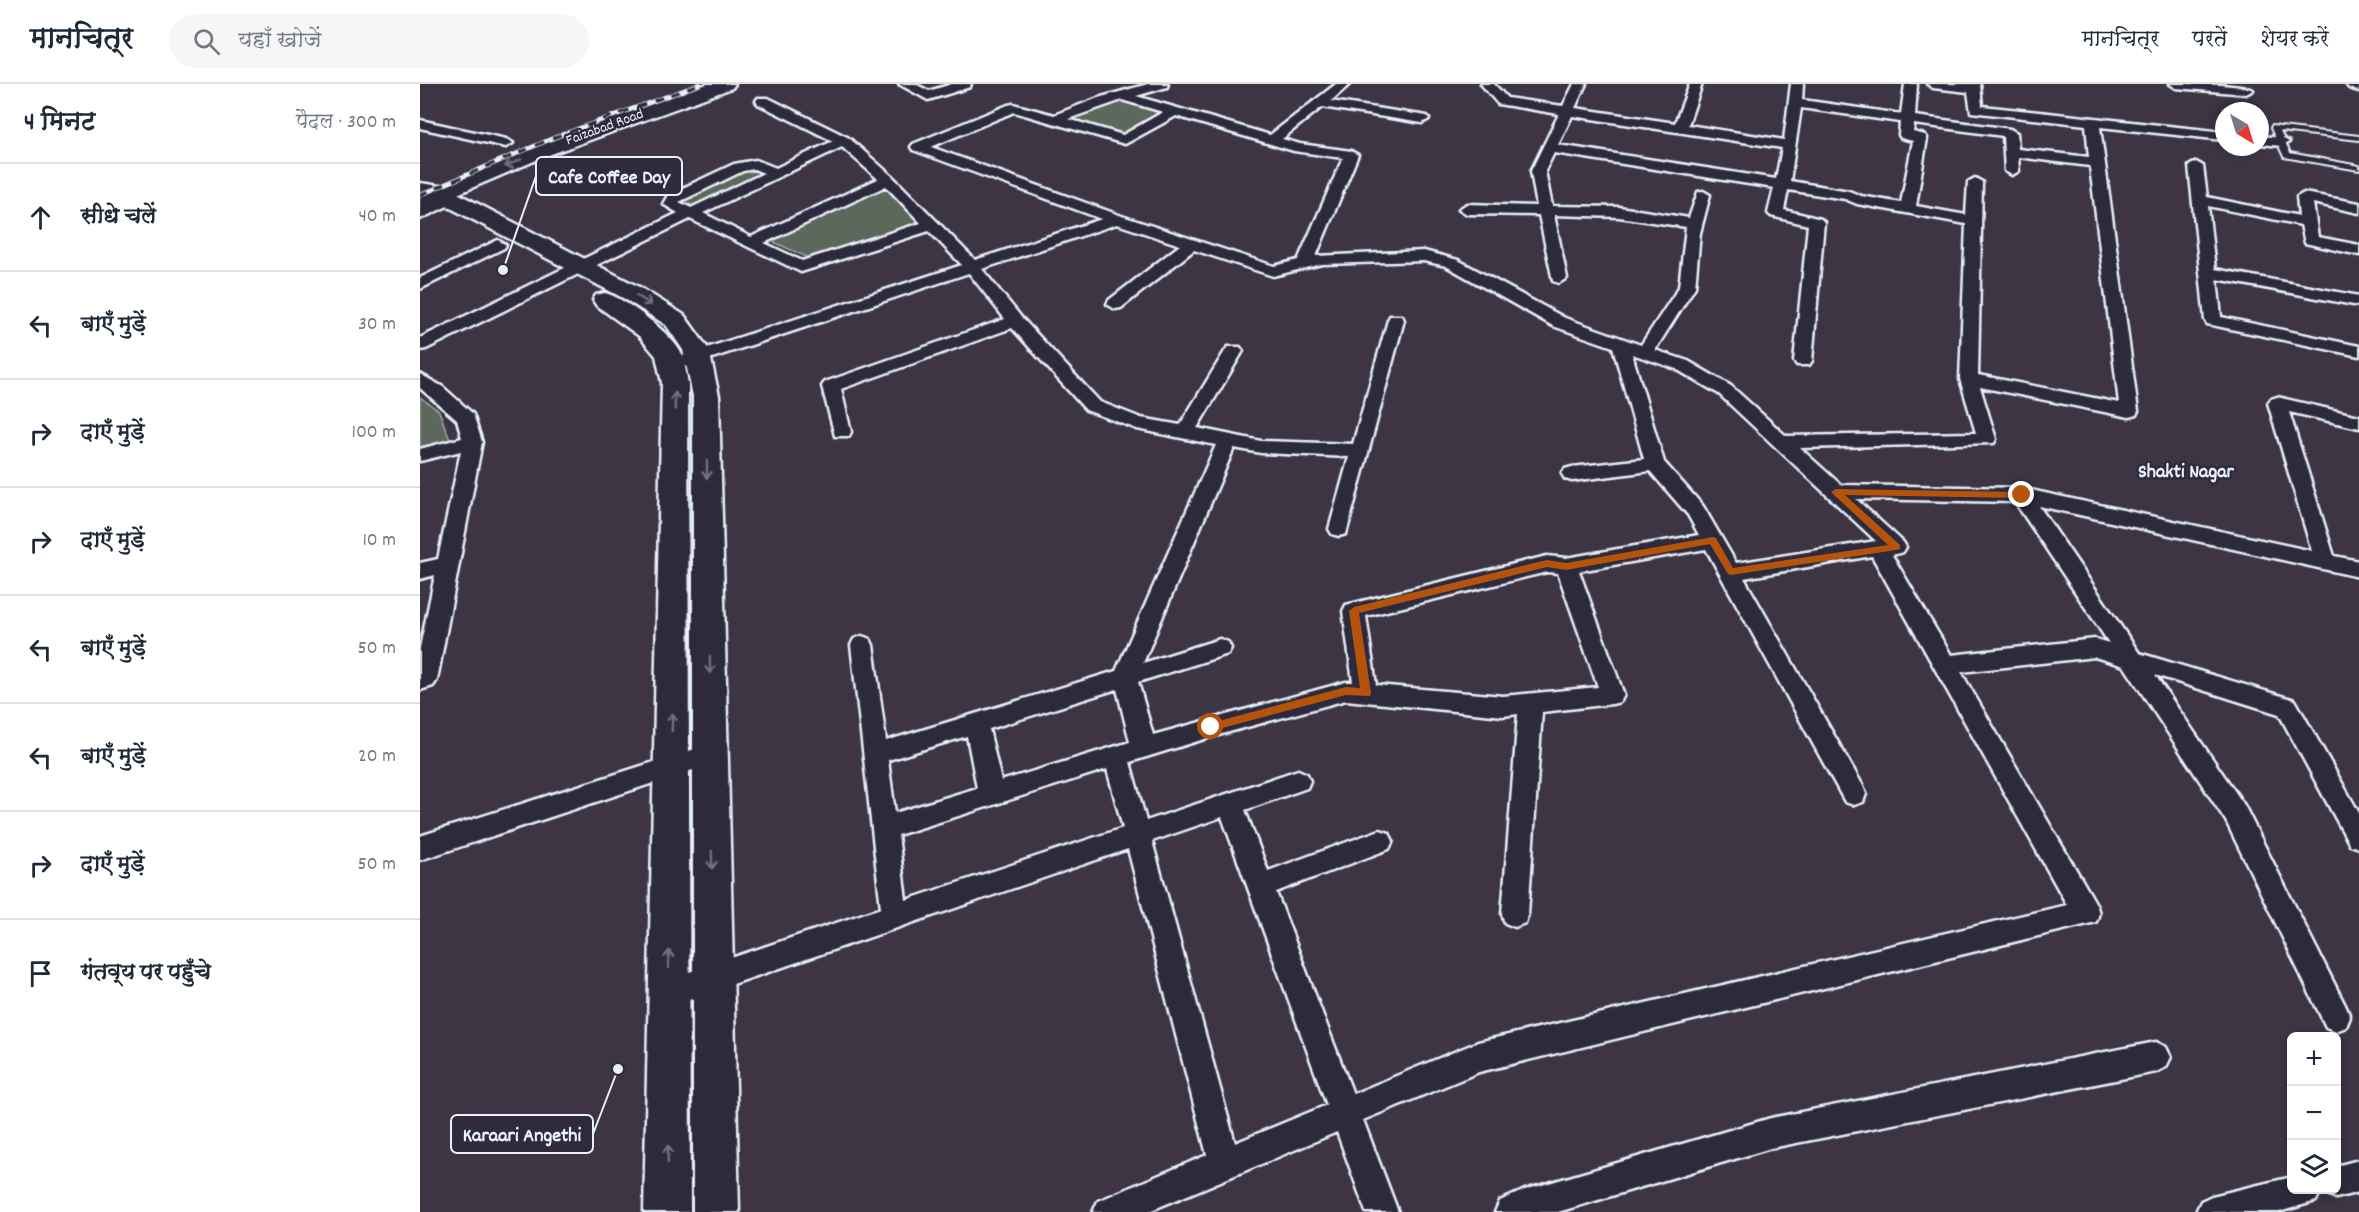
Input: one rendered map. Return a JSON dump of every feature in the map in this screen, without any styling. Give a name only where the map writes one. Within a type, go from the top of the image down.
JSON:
[{"type":"street","name":"Faizabad Road","points":[[430,196],[539,152],[725,84]]},
{"type":"street","points":[[905,84],[928,96],[965,84]]},
{"type":"street","points":[[1053,120],[1162,84]]},
{"type":"street","points":[[1272,140],[1344,84]]},
{"type":"street","points":[[1487,84],[1503,101],[1790,145]]},
{"type":"street","points":[[1559,278],[1538,171],[1580,84]]},
{"type":"street","points":[[1680,128],[1692,84]]},
{"type":"street","points":[[1797,84],[1790,145],[1776,213],[1816,222],[1803,361]]},
{"type":"street","points":[[1908,209],[1920,138],[1906,135],[1911,84]]},
{"type":"street","points":[[1933,84],[1974,86],[1976,109],[2215,135]]},
{"type":"street","points":[[2176,84],[2247,90]]},
{"type":"street","points":[[1123,96],[1299,148],[1351,156],[1305,263]]},
{"type":"street","points":[[763,101],[844,141],[888,180],[972,266],[1016,321],[1093,406],[1137,423],[1261,447],[1361,451]]},
{"type":"street","points":[[1795,102],[2010,133],[2012,171]]},
{"type":"street","points":[[1319,103],[1422,119]]},
{"type":"street","points":[[1174,111],[1125,140],[1013,108],[918,147],[1117,219],[1273,271],[1322,259],[1424,256],[1452,263],[1559,322],[1682,365],[1725,390],[1896,547],[1731,572]]},
{"type":"street","points":[[1970,379],[2128,411],[2092,121]]},
{"type":"street","points":[[420,124],[514,139]]},
{"type":"street","points":[[474,157],[514,139]]},
{"type":"street","points":[[420,345],[569,271],[844,141]]},
{"type":"street","points":[[2269,141],[2282,142]]},
{"type":"street","points":[[1550,148],[1782,183],[1849,195],[1857,200],[1974,221]]},
{"type":"street","points":[[2011,152],[2097,162]]},
{"type":"street","points":[[774,173],[756,164],[739,166],[673,198],[671,204],[801,267],[931,225]]},
{"type":"street","points":[[2196,166],[2213,320],[2359,351]]},
{"type":"street","points":[[751,243],[888,180]]},
{"type":"street","points":[[1780,442],[1987,440],[1970,379],[1975,182]]},
{"type":"street","points":[[1646,352],[1687,288],[1695,224],[1703,195]]},
{"type":"street","points":[[430,196],[498,245],[569,271]]},
{"type":"street","points":[[430,196],[569,271],[648,331],[669,354],[684,361],[706,396],[716,1212]]},
{"type":"street","points":[[2359,208],[2304,197],[2312,240],[2359,250]]},
{"type":"street","points":[[2200,200],[2308,222]]},
{"type":"street","points":[[1467,209],[1619,212],[1695,224]]},
{"type":"street","points":[[667,1212],[675,383],[684,361],[1117,219]]},
{"type":"street","points":[[1115,304],[1191,244]]},
{"type":"street","points":[[420,284],[498,245]]},
{"type":"street","points":[[2209,273],[2359,301]]},
{"type":"street","points":[[1339,529],[1396,320]]},
{"type":"street","points":[[842,432],[831,387],[1016,321]]},
{"type":"street","points":[[1621,344],[1656,464],[1696,511],[1854,794]]},
{"type":"street","points":[[1185,432],[1234,351]]},
{"type":"street","points":[[420,380],[437,391],[466,417],[472,442],[425,680],[420,681]]},
{"type":"street","points":[[2325,561],[2277,403],[2359,422]]},
{"type":"street","points":[[1144,748],[1125,677],[1228,440]]},
{"type":"street","points":[[420,455],[472,442]]},
{"type":"street","points":[[1572,474],[1656,464]]},
{"type":"street","points":[[1836,492],[2022,495],[2325,561],[2356,573]]},
{"type":"street","points":[[2022,495],[2235,813],[2336,1017]]},
{"type":"street","points":[[1366,693],[1354,611],[1547,564],[1566,566],[1713,540]]},
{"type":"street","points":[[1109,1212],[1478,1057],[2086,913],[1878,548]]},
{"type":"street","points":[[420,572],[448,564]]},
{"type":"street","points":[[884,828],[1211,727],[1346,691],[1503,706],[1611,695],[1566,566]]},
{"type":"street","points":[[862,645],[895,916]]},
{"type":"street","points":[[875,754],[1220,648]]},
{"type":"street","points":[[1944,665],[2095,648],[2287,707],[2358,832]]},
{"type":"street","points":[[1515,914],[1531,703]]},
{"type":"street","points":[[976,723],[991,795]]},
{"type":"street","points":[[420,848],[711,754]]},
{"type":"street","points":[[1116,756],[1225,1163]]},
{"type":"street","points":[[669,992],[1298,781]]},
{"type":"street","points":[[1230,804],[1382,1212]]},
{"type":"street","points":[[1260,886],[1380,841]]},
{"type":"street","points":[[1511,1212],[1771,1133],[2156,1057]]},
{"type":"street","points":[[2341,1181],[2359,1176]]},
{"type":"street","points":[[2212,1212],[2288,1194]]},
{"type":"lane","points":[[2359,138],[2275,128],[2287,155],[2359,168]]},
{"type":"green space","points":[[1121,98],[1168,111],[1125,138],[1063,119]]},
{"type":"green space","points":[[750,167],[766,174],[695,207],[679,199]]},
{"type":"green space","points":[[884,185],[924,225],[813,260],[767,239]]},
{"type":"green space","points":[[420,397],[439,411],[450,440],[420,447]]},
{"type":"railway","points":[[420,195],[558,136],[700,84]]},
{"type":"place","name":"Cafe Coffee Day","points":[[503,270]]},
{"type":"place","name":"Karaari Angethi","points":[[618,1069]]},
{"type":"district","name":"Shakti Nagar","points":[[2186,473]]},
{"type":"route","points":[[1211,727],[1346,691],[1366,693],[1354,611],[1547,564],[1566,566],[1713,540],[1731,572],[1896,547],[1836,492],[2022,495]]}]
